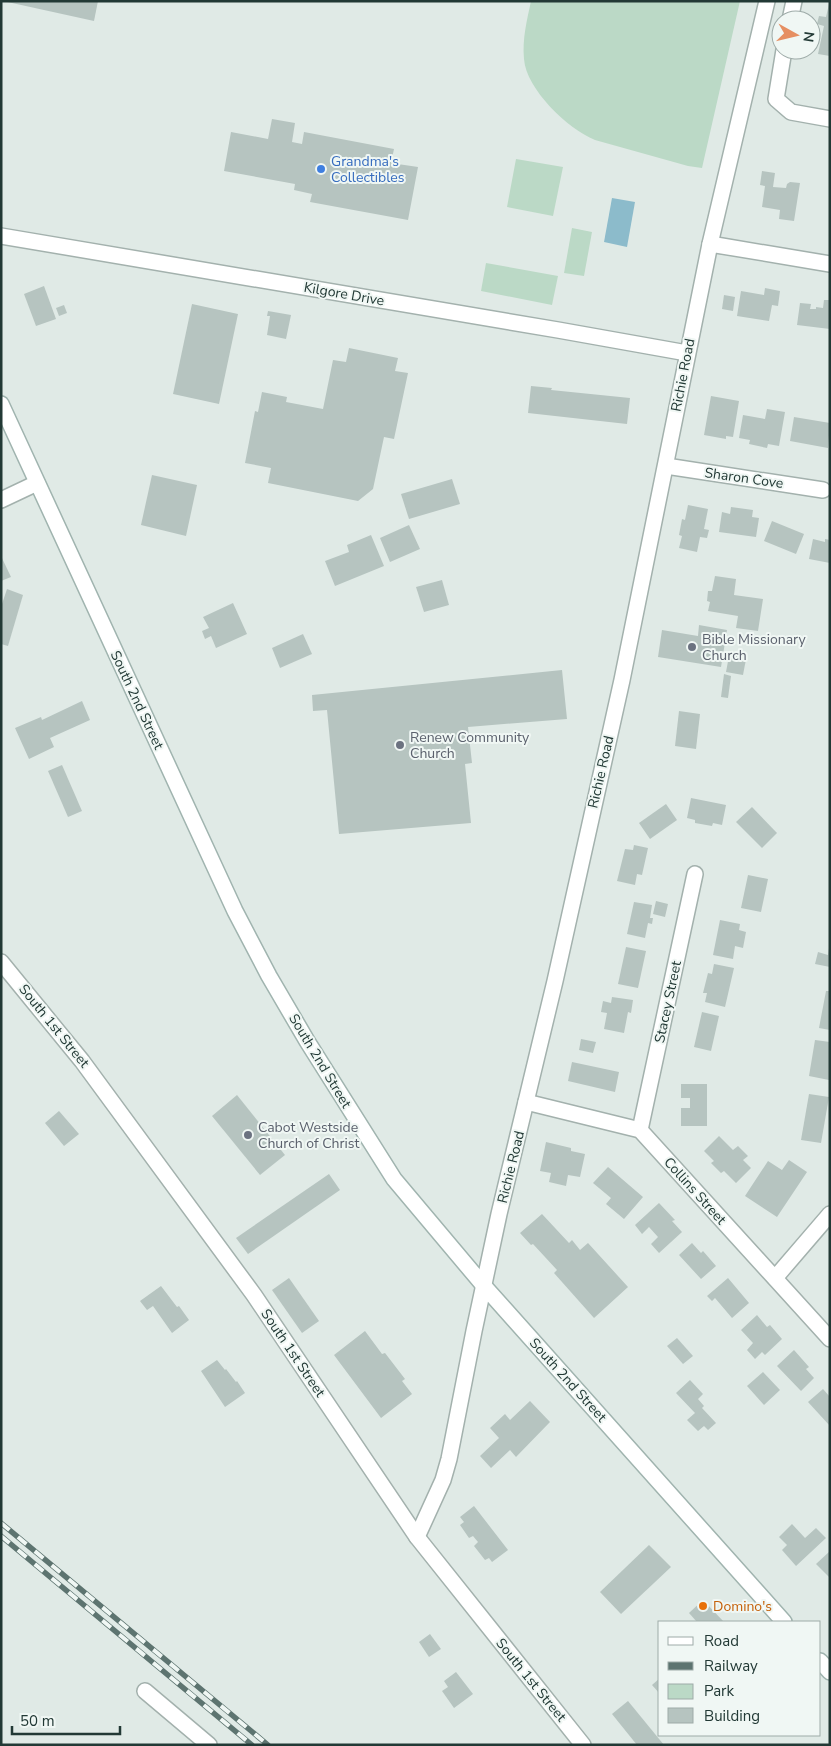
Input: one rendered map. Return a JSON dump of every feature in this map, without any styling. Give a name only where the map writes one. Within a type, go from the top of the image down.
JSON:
[{"type":"street","name":"Richie Road","points":[[418,1537],[443,1480],[449,1460],[499,1214],[622,680],[666,466],[686,353],[767,1]]},
{"type":"street","points":[[782,60],[776,99],[791,112],[830,119]]},
{"type":"street","name":"Kilgore Drive","points":[[1,236],[686,353]]},
{"type":"street","points":[[710,244],[830,264]]},
{"type":"street","name":"South 2nd Street","points":[[1,404],[226,893],[269,976],[327,1075],[394,1179],[484,1286],[783,1621]]},
{"type":"street","name":"Sharon Cove","points":[[666,466],[823,490]]},
{"type":"street","points":[[1,500],[37,483]]},
{"type":"street","name":"Stacey Street","points":[[640,1130],[695,874]]},
{"type":"street","name":"South 1st Street","points":[[1,962],[82,1061],[254,1295],[418,1537],[583,1745]]},
{"type":"street","points":[[526,1102],[640,1130]]},
{"type":"street","name":"Collins Street","points":[[640,1130],[830,1338]]},
{"type":"street","points":[[775,1278],[830,1214]]},
{"type":"street","points":[[821,1662],[830,1672]]},
{"type":"street","points":[[145,1691],[209,1745]]},
{"type":"green space","points":[[531,1],[740,1],[702,168],[688,166],[595,140],[573,127],[550,107],[532,83],[524,59],[525,30]]},
{"type":"green space","points":[[516,159],[563,167],[553,216],[507,207]]},
{"type":"green space","points":[[572,228],[592,232],[584,276],[564,273]]},
{"type":"green space","points":[[486,263],[558,276],[552,305],[481,291]]},
{"type":"water","points":[[612,198],[635,202],[627,247],[604,242]]},
{"type":"building","points":[[3,1],[98,1],[94,21]]},
{"type":"building","points":[[830,4],[830,56],[821,54],[821,40],[824,26],[821,25],[821,16],[826,17]]},
{"type":"building","name":"Grandma's Collectibles","points":[[272,119],[295,123],[292,142],[302,144],[304,132],[394,149],[391,163],[418,167],[408,220],[310,202],[312,194],[294,190],[295,184],[224,171],[231,132],[268,139]]},
{"type":"building","points":[[762,171],[775,173],[773,187],[786,188],[790,182],[800,183],[794,221],[779,219],[780,210],[762,207],[765,186],[760,185]]},
{"type":"building","points":[[44,286],[56,319],[36,326],[24,294]]},
{"type":"building","points":[[765,288],[780,291],[778,306],[772,305],[769,321],[737,316],[741,291],[764,295]]},
{"type":"building","points":[[724,295],[735,297],[733,311],[722,309]]},
{"type":"building","points":[[824,300],[830,300],[830,329],[797,325],[800,303],[811,304],[810,309],[816,309],[816,307],[823,308]]},
{"type":"building","points":[[192,304],[238,314],[219,404],[173,394]]},
{"type":"building","points":[[64,305],[67,313],[59,316],[56,308]]},
{"type":"building","points":[[268,311],[291,315],[286,339],[267,335],[270,316],[267,316]]},
{"type":"building","points":[[349,348],[398,358],[395,371],[408,373],[394,439],[384,437],[373,489],[358,501],[268,483],[271,468],[245,463],[255,411],[258,412],[262,392],[287,397],[286,402],[323,409],[333,360],[346,362]]},
{"type":"building","points":[[531,386],[552,388],[551,390],[630,398],[627,424],[528,413]]},
{"type":"building","points":[[711,396],[739,401],[733,437],[726,436],[726,439],[704,435]]},
{"type":"building","points":[[767,409],[785,412],[779,446],[768,444],[767,448],[749,444],[750,440],[739,438],[743,415],[765,419]]},
{"type":"building","points":[[794,417],[830,423],[828,448],[790,441]]},
{"type":"building","points":[[152,475],[197,485],[186,536],[141,525]]},
{"type":"building","points":[[452,479],[460,504],[409,519],[401,494]]},
{"type":"building","points":[[688,505],[708,509],[704,529],[709,530],[707,538],[700,537],[697,552],[679,548],[682,536],[679,535],[682,519],[685,520]]},
{"type":"building","points":[[731,507],[753,510],[752,517],[759,518],[756,537],[719,532],[722,512],[730,514]]},
{"type":"building","points":[[772,521],[804,534],[796,554],[764,541]]},
{"type":"building","points":[[409,525],[420,549],[390,562],[380,538]]},
{"type":"building","points":[[371,535],[384,566],[335,586],[325,561],[349,552],[347,545]]},
{"type":"building","points":[[813,539],[825,542],[825,539],[830,540],[830,563],[809,559]]},
{"type":"building","points":[[1,556],[11,577],[1,581]]},
{"type":"building","points":[[715,576],[736,579],[734,595],[763,599],[758,631],[736,628],[738,616],[708,611],[710,602],[707,601],[708,591],[712,591]]},
{"type":"building","points":[[442,580],[449,605],[424,612],[416,587]]},
{"type":"building","points":[[7,589],[23,595],[8,646],[1,644],[1,607]]},
{"type":"building","points":[[233,603],[247,634],[216,648],[211,636],[205,639],[202,631],[209,628],[203,617]]},
{"type":"building","name":"Bible Missionary Church","points":[[699,625],[727,630],[721,667],[658,657],[662,630],[698,636]]},
{"type":"building","points":[[303,634],[312,654],[280,668],[272,648]]},
{"type":"building","points":[[730,651],[747,654],[743,675],[726,672]]},
{"type":"building","name":"Renew Community Church","points":[[562,670],[567,719],[468,727],[472,763],[465,764],[471,823],[339,834],[327,710],[313,711],[312,695]]},
{"type":"building","points":[[724,674],[731,676],[728,698],[721,697]]},
{"type":"building","points":[[82,701],[90,720],[50,738],[54,747],[29,759],[15,728],[41,717],[42,720]]},
{"type":"building","points":[[679,711],[700,714],[696,749],[675,746]]},
{"type":"building","points":[[62,765],[82,811],[68,817],[48,771]]},
{"type":"building","points":[[691,798],[726,805],[722,825],[713,823],[712,826],[695,823],[695,820],[687,818]]},
{"type":"building","points":[[666,804],[677,820],[650,839],[639,823]]},
{"type":"building","points":[[752,807],[777,833],[762,848],[736,822]]},
{"type":"building","points":[[634,845],[648,848],[642,875],[637,874],[635,885],[617,881],[625,849],[633,850]]},
{"type":"building","points":[[748,875],[768,879],[761,912],[741,908]]},
{"type":"building","points":[[656,901],[668,904],[665,917],[653,914]]},
{"type":"building","points":[[634,902],[652,905],[650,918],[653,918],[652,924],[648,923],[645,938],[627,934]]},
{"type":"building","points":[[720,920],[740,924],[739,930],[746,932],[743,948],[735,946],[733,959],[713,955]]},
{"type":"building","points":[[626,947],[646,951],[638,988],[618,984]]},
{"type":"building","points":[[829,948],[830,967],[815,964],[818,952],[828,955]]},
{"type":"building","points":[[714,964],[734,968],[725,1007],[705,1002],[707,993],[703,993],[708,973],[712,974]]},
{"type":"building","points":[[826,991],[830,991],[830,1030],[819,1028]]},
{"type":"building","points":[[612,997],[633,1000],[631,1013],[628,1012],[624,1033],[604,1029],[607,1013],[601,1012],[603,1001],[611,1003]]},
{"type":"building","points":[[702,1012],[719,1016],[711,1051],[694,1047]]},
{"type":"building","points":[[581,1039],[596,1042],[593,1053],[579,1050]]},
{"type":"building","points":[[815,1040],[830,1042],[829,1080],[809,1076]]},
{"type":"building","points":[[572,1062],[619,1072],[615,1092],[568,1081]]},
{"type":"building","points":[[681,1084],[707,1084],[707,1126],[681,1126],[681,1108],[690,1108],[690,1098],[681,1098]]},
{"type":"building","points":[[809,1094],[829,1097],[821,1143],[801,1140]]},
{"type":"building","name":"Cabot Westside Church of Christ","points":[[237,1095],[285,1155],[260,1175],[212,1116]]},
{"type":"building","points":[[59,1111],[79,1134],[64,1146],[45,1123]]},
{"type":"building","points":[[719,1136],[733,1150],[738,1146],[748,1156],[743,1160],[751,1168],[736,1183],[724,1171],[721,1173],[711,1163],[714,1161],[704,1151]]},
{"type":"building","points":[[546,1142],[571,1148],[571,1151],[585,1154],[580,1177],[568,1175],[566,1186],[549,1182],[551,1173],[540,1171]]},
{"type":"building","points":[[789,1160],[807,1172],[777,1217],[745,1196],[768,1161],[782,1170]]},
{"type":"building","points":[[608,1167],[643,1197],[624,1219],[606,1204],[611,1198],[593,1183]]},
{"type":"building","points":[[329,1174],[340,1190],[248,1254],[236,1238]]},
{"type":"building","points":[[659,1203],[675,1220],[672,1221],[682,1232],[659,1253],[651,1244],[658,1237],[649,1227],[642,1234],[635,1225]]},
{"type":"building","points":[[542,1214],[569,1243],[572,1240],[580,1250],[588,1243],[628,1287],[594,1318],[554,1273],[557,1270],[520,1233]]},
{"type":"building","points":[[692,1243],[701,1253],[703,1251],[716,1266],[701,1279],[679,1255]]},
{"type":"building","points":[[289,1278],[319,1321],[302,1333],[272,1290]]},
{"type":"building","points":[[728,1278],[749,1303],[732,1318],[715,1298],[712,1301],[707,1296]]},
{"type":"building","points":[[161,1286],[189,1320],[172,1333],[153,1306],[147,1310],[140,1301]]},
{"type":"building","points":[[757,1315],[767,1327],[770,1325],[782,1339],[765,1355],[762,1352],[755,1359],[747,1350],[753,1343],[741,1330]]},
{"type":"building","points":[[365,1331],[382,1354],[385,1353],[405,1379],[402,1381],[412,1394],[381,1418],[334,1355]]},
{"type":"building","points":[[677,1338],[693,1356],[683,1364],[667,1346]]},
{"type":"building","points":[[794,1350],[809,1367],[806,1369],[814,1378],[801,1391],[777,1366]]},
{"type":"building","points":[[217,1360],[237,1381],[245,1393],[225,1407],[201,1371]]},
{"type":"building","points":[[763,1372],[780,1390],[764,1405],[747,1386]]},
{"type":"building","points":[[690,1380],[703,1394],[698,1399],[704,1406],[702,1408],[716,1423],[708,1430],[704,1426],[698,1431],[687,1420],[695,1413],[676,1393]]},
{"type":"building","points":[[823,1389],[830,1397],[830,1426],[808,1402]]},
{"type":"building","points":[[530,1401],[550,1422],[516,1457],[510,1450],[491,1468],[480,1456],[499,1438],[490,1428],[505,1414],[510,1420]]},
{"type":"building","points":[[474,1506],[508,1550],[492,1562],[489,1558],[485,1560],[474,1546],[478,1542],[473,1536],[469,1538],[460,1525],[464,1522],[460,1517]]},
{"type":"building","points":[[792,1524],[805,1538],[816,1528],[826,1538],[796,1566],[782,1550],[787,1545],[779,1537]]},
{"type":"building","points":[[649,1545],[671,1567],[621,1614],[600,1592]]},
{"type":"building","points":[[830,1551],[830,1578],[816,1564]]},
{"type":"building","name":"Domino's","points":[[703,1600],[723,1621],[696,1621],[689,1613]]},
{"type":"building","points":[[430,1634],[441,1649],[429,1657],[419,1642]]},
{"type":"building","points":[[456,1672],[473,1694],[454,1708],[442,1691],[448,1687],[444,1681]]},
{"type":"building","points":[[658,1680],[658,1692],[652,1685]]},
{"type":"building","points":[[628,1701],[664,1745],[637,1745],[612,1714]]},
{"type":"railway","points":[[1,1523],[268,1745]]},
{"type":"railway","points":[[1,1536],[252,1745]]},
{"type":"place","name":"Grandma's Collectibles","points":[[321,169]]},
{"type":"place","name":"Bible Missionary Church","points":[[692,647]]},
{"type":"place","name":"Renew Community Church","points":[[400,745]]},
{"type":"place","name":"Cabot Westside Church of Christ","points":[[248,1135]]},
{"type":"place","name":"Domino's","points":[[703,1606]]}]
